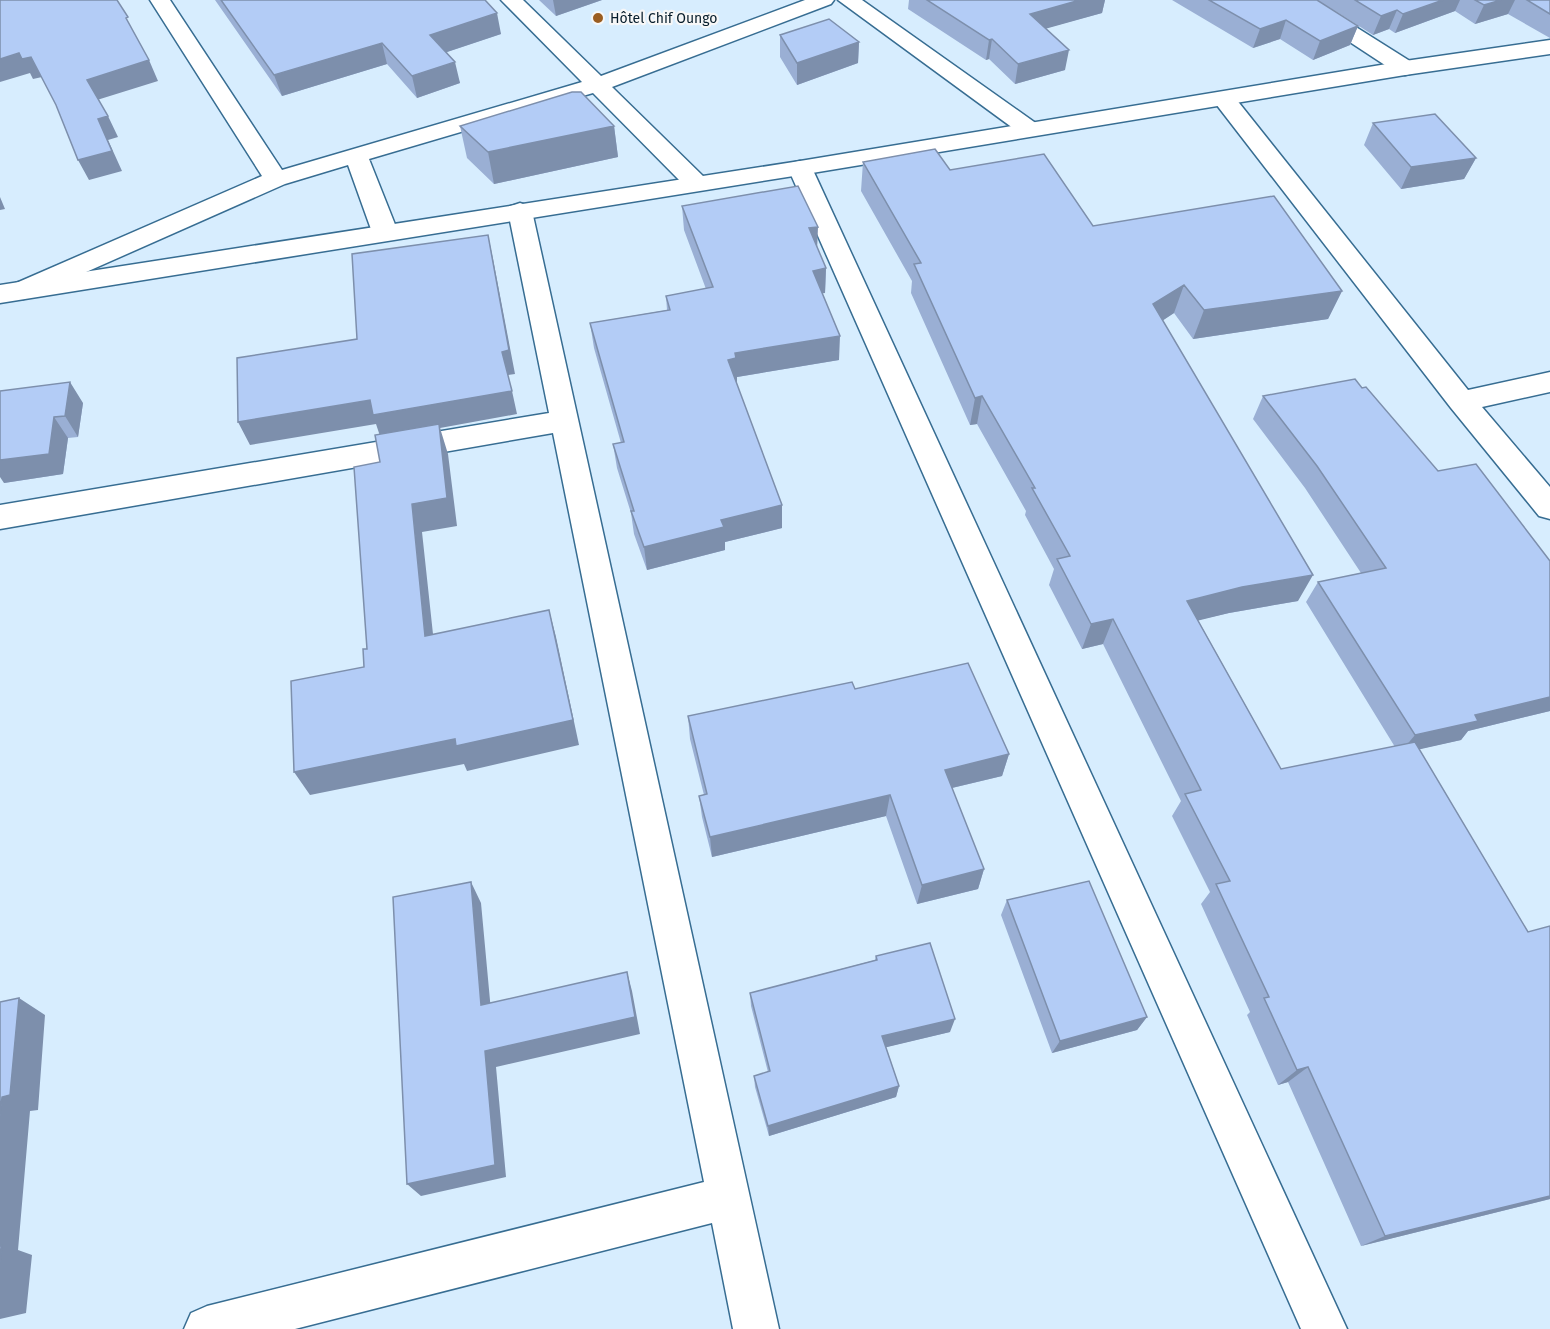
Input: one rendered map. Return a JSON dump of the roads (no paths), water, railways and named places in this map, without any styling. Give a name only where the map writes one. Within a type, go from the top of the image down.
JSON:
[{"type":"street","points":[[160,0],[276,179]]},
{"type":"street","points":[[511,0],[696,183]]},
{"type":"street","points":[[11,292],[276,179],[597,84],[824,0]]},
{"type":"street","points":[[848,0],[1029,129]]},
{"type":"street","points":[[1299,0],[1405,68]]},
{"type":"street","points":[[11,292],[800,168],[1405,68],[1550,47]]},
{"type":"street","points":[[1224,99],[1461,401],[1550,508]]},
{"type":"street","points":[[356,155],[385,232]]},
{"type":"street","points":[[800,168],[1324,1329]]},
{"type":"street","points":[[520,211],[756,1329]]},
{"type":"street","points":[[1461,401],[1550,382]]},
{"type":"street","points":[[0,517],[564,421]]},
{"type":"street","points":[[207,1329],[729,1197]]},
{"type":"place","name":"Hôtel Chif Oungo","points":[[598,18]]}]
